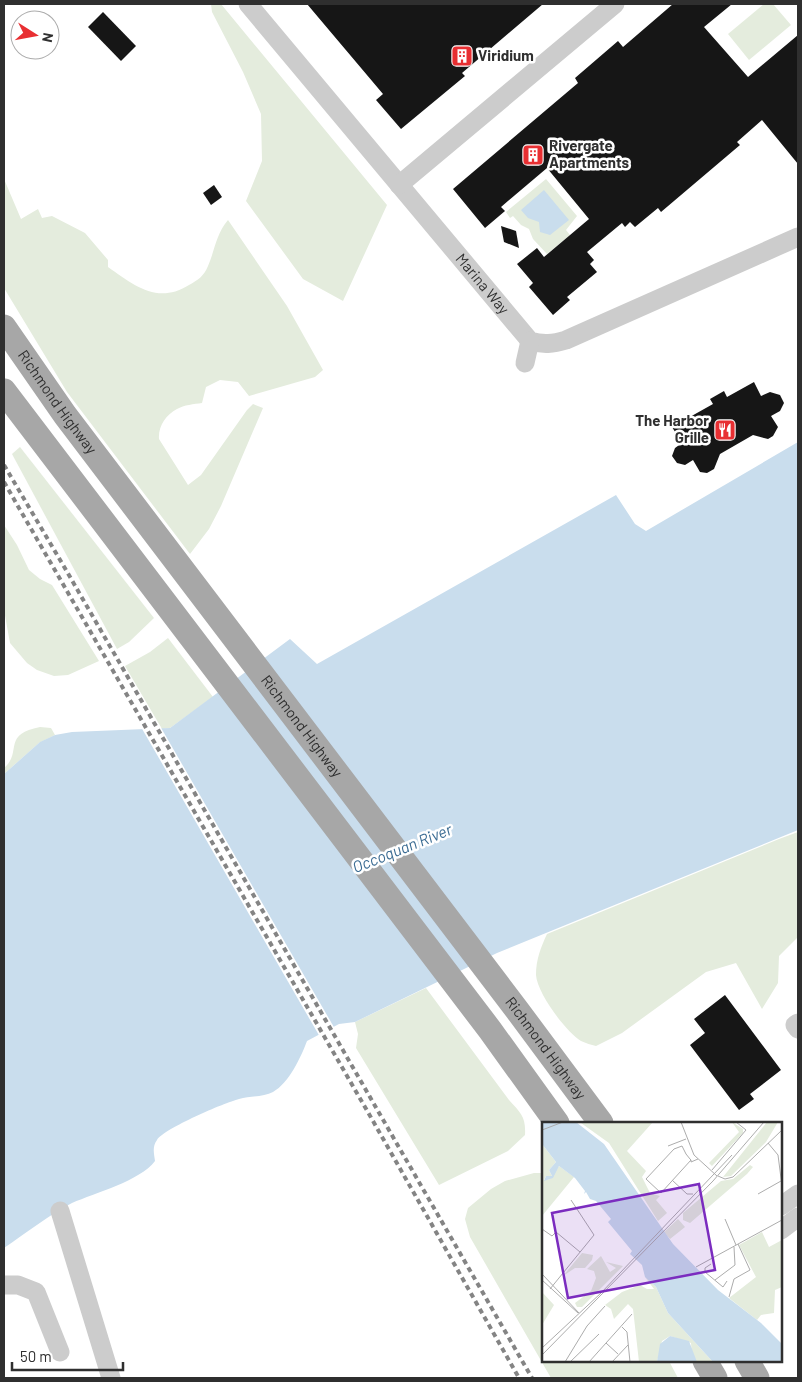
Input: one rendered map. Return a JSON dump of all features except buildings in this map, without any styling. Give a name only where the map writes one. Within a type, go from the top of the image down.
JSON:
[{"type":"main road","name":"Richmond Highway","points":[[4,327],[65,415],[517,1010],[599,1122]]},
{"type":"main road","points":[[4,391],[490,1030],[556,1122]]},
{"type":"main road","points":[[706,1362],[715,1378]]},
{"type":"main road","points":[[748,1362],[757,1378]]},
{"type":"street","name":"Marina Way","points":[[248,4],[530,341]]},
{"type":"street","points":[[399,185],[614,4]]},
{"type":"street","points":[[525,363],[530,341],[538,344],[552,344],[566,340],[798,237]]},
{"type":"street","points":[[798,1023],[795,1025],[798,1029]]},
{"type":"street","points":[[782,1205],[798,1194]]},
{"type":"street","points":[[60,1211],[110,1378]]},
{"type":"street","points":[[782,1229],[798,1217]]},
{"type":"street","points":[[4,1285],[18,1285],[36,1292],[60,1352]]},
{"type":"green space","points":[[211,4],[221,4],[387,205],[343,301],[303,279],[246,201],[262,161],[261,114],[243,72],[212,12]]},
{"type":"green space","points":[[764,4],[773,4],[791,25],[749,60],[728,34]]},
{"type":"green space","points":[[4,179],[21,219],[38,209],[42,218],[52,216],[85,233],[108,260],[108,267],[137,286],[156,293],[177,291],[192,283],[205,272],[218,236],[228,220],[287,306],[323,370],[315,377],[249,396],[238,382],[220,380],[206,387],[202,403],[180,408],[169,414],[160,430],[159,439],[188,485],[201,475],[247,410],[253,404],[263,408],[221,506],[209,529],[190,554],[67,392],[4,288]]},
{"type":"green space","points":[[546,179],[577,216],[566,230],[570,235],[547,254],[533,239],[529,229],[521,225],[513,216],[510,218],[506,212]]},
{"type":"green space","points":[[20,447],[154,618],[129,642],[117,649],[12,454]]},
{"type":"green space","points":[[4,525],[17,545],[29,570],[40,579],[52,585],[99,661],[68,675],[54,676],[37,670],[27,663],[10,643],[4,610]]},
{"type":"green space","points":[[168,638],[213,697],[170,728],[162,729],[125,666],[150,652]]},
{"type":"green space","points":[[40,727],[51,728],[55,735],[39,743],[4,774],[4,768],[12,756],[16,739],[28,730]]},
{"type":"green space","points":[[798,832],[798,937],[779,956],[778,983],[762,1009],[736,963],[706,972],[622,1033],[596,1046],[581,1041],[560,1021],[541,992],[536,975],[539,953],[547,934]]},
{"type":"green space","points":[[426,988],[509,1100],[520,1112],[524,1119],[525,1129],[525,1135],[508,1151],[439,1185],[356,1048],[358,1034],[355,1022]]},
{"type":"green space","points":[[534,1173],[542,1173],[542,1362],[670,1362],[678,1378],[551,1378],[470,1237],[465,1219],[468,1208],[491,1189],[505,1181]]},
{"type":"water","points":[[544,190],[569,220],[550,235],[540,232],[539,222],[528,218],[521,210]]},
{"type":"water","name":"Occoquan River","points":[[798,442],[798,830],[497,953],[355,1022],[339,1024],[307,1041],[298,1062],[279,1088],[265,1095],[231,1101],[195,1116],[171,1129],[157,1140],[154,1145],[155,1161],[139,1175],[72,1203],[46,1218],[4,1248],[4,774],[40,742],[55,735],[72,732],[170,728],[290,639],[317,664],[616,495],[635,524],[646,531]]},
{"type":"pier","points":[[160,726],[335,1029],[320,1037],[141,727]]},
{"type":"railway","points":[[4,465],[532,1378]]},
{"type":"railway","points":[[4,482],[369,1114],[519,1378]]},
{"type":"place","name":"Viridium","points":[[462,56]]},
{"type":"place","name":"Rivergate Apartments","points":[[533,155]]},
{"type":"place","name":"The Harbor Grille","points":[[725,430]]}]
